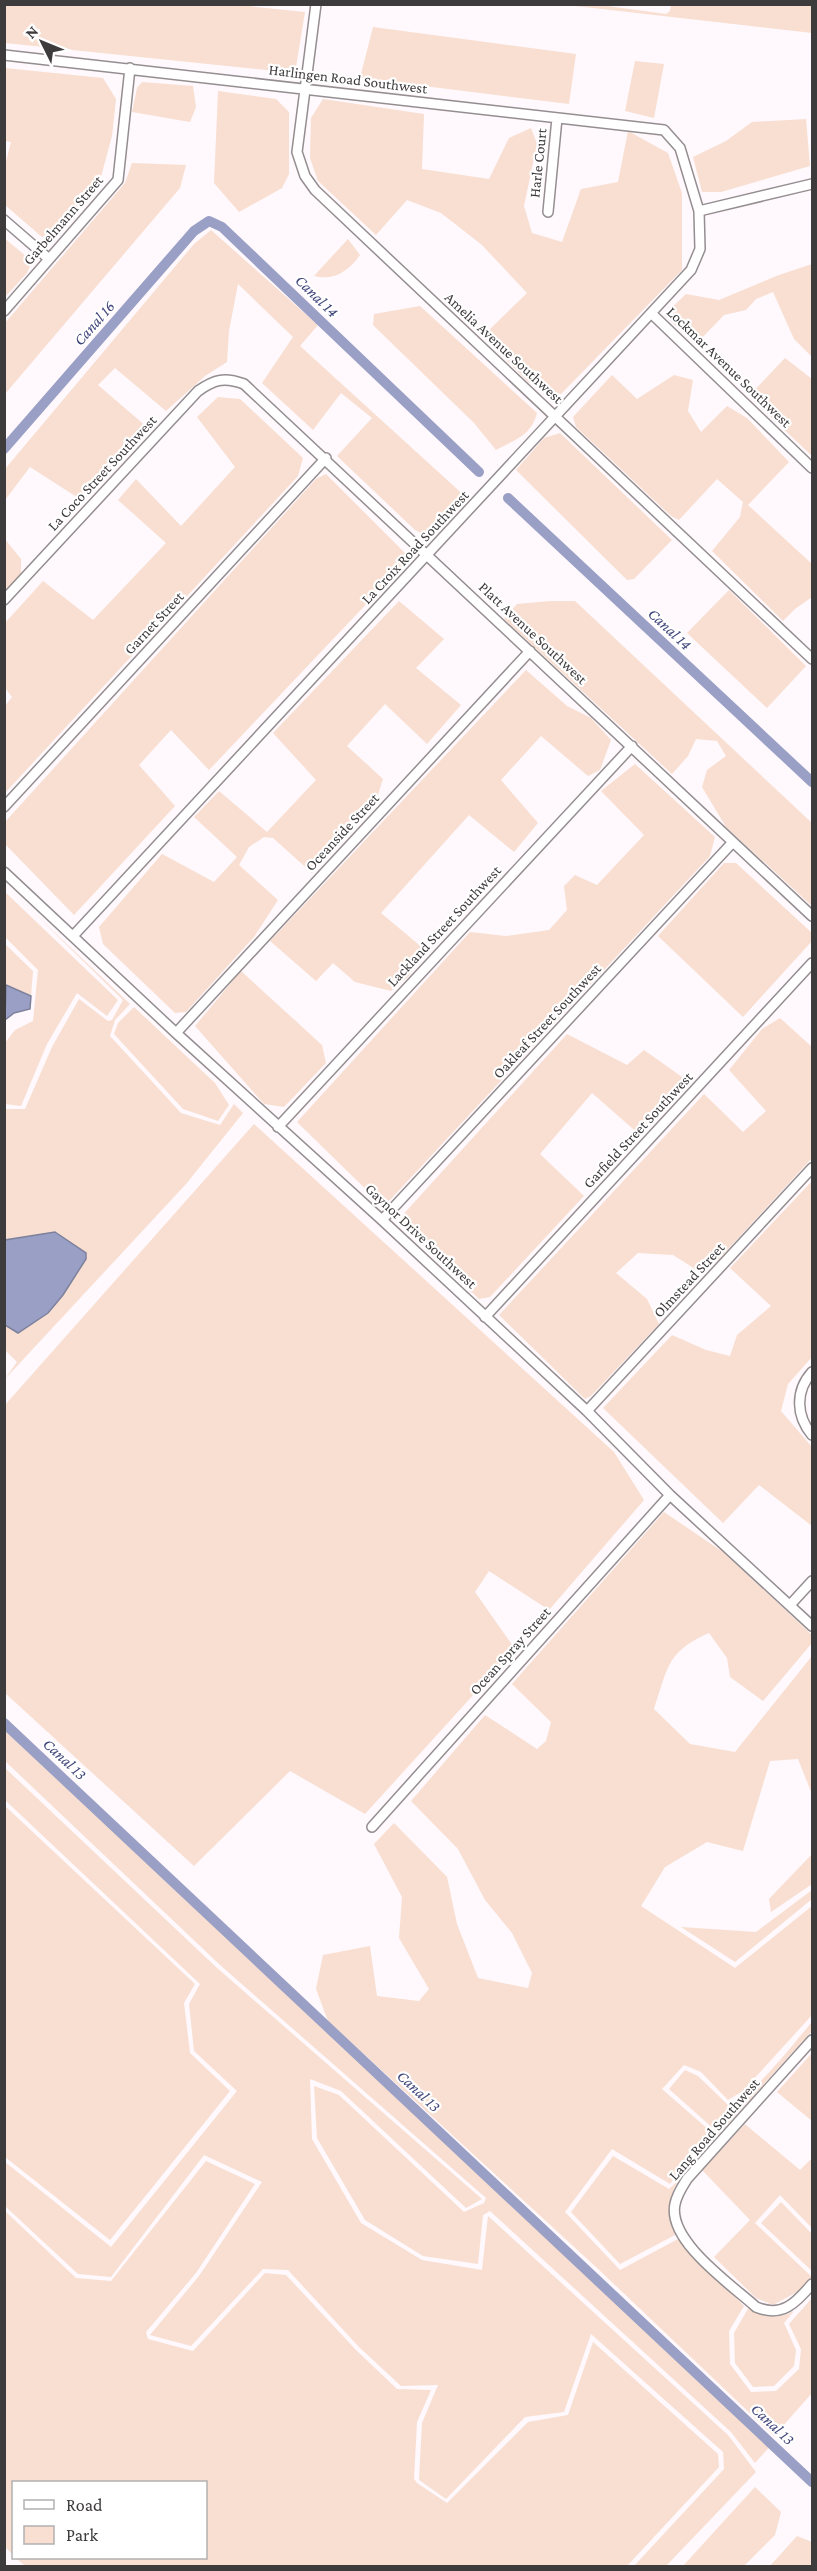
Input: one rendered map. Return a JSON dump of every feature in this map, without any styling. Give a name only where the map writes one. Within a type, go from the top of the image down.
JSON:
[{"type":"street","name":"Amelia Avenue Southwest","points":[[316,4],[297,152],[305,176],[315,190],[813,658]]},
{"type":"street","name":"Harlingen Road Southwest","points":[[4,55],[664,130],[680,148]]},
{"type":"street","name":"Garbelmann Street","points":[[4,311],[118,180],[130,68]]},
{"type":"street","name":"Harle Court","points":[[548,212],[557,118]]},
{"type":"street","name":"La Croix Road Southwest","points":[[73,936],[691,270],[700,249],[699,211],[680,148]]},
{"type":"street","points":[[699,211],[813,184]]},
{"type":"street","points":[[4,220],[49,259]]},
{"type":"street","name":"Lockmar Avenue Southwest","points":[[651,313],[813,468]]},
{"type":"street","name":"Platt Avenue Southwest","points":[[229,378],[244,384],[256,393],[813,916]]},
{"type":"street","name":"La Coco Street Southwest","points":[[4,600],[198,391],[212,381],[229,378]]},
{"type":"street","name":"Garnet Street","points":[[4,807],[326,458]]},
{"type":"street","name":"Oceanside Street","points":[[176,1033],[530,651]]},
{"type":"street","name":"Lackland Street Southwest","points":[[278,1127],[632,746]]},
{"type":"street","name":"Oakleaf Street Southwest","points":[[382,1220],[733,842]]},
{"type":"street","name":"Gaynor Drive Southwest","points":[[4,872],[278,1127],[382,1220],[587,1412],[670,1495],[813,1626]]},
{"type":"street","name":"Garfield Street Southwest","points":[[485,1317],[813,963]]},
{"type":"street","name":"Olmstead Street","points":[[587,1412],[813,1168]]},
{"type":"street","points":[[813,1372],[801,1390],[799,1406],[803,1422],[813,1435]]},
{"type":"street","name":"Ocean Spray Street","points":[[372,1827],[670,1495]]},
{"type":"street","points":[[790,1605],[813,1581]]},
{"type":"street","name":"Lang Road Southwest","points":[[813,2040],[687,2179],[679,2191],[674,2206],[675,2220],[687,2244],[756,2307],[768,2312],[781,2311],[792,2305],[813,2284]]},
{"type":"green space","points":[[229,4],[305,12],[295,73],[5,43],[5,5]]},
{"type":"green space","points":[[567,5],[600,5],[666,14],[670,11],[671,5],[812,5],[812,33]]},
{"type":"green space","points":[[373,27],[576,54],[569,104],[360,78]]},
{"type":"green space","points":[[635,61],[664,64],[654,118],[625,111]]},
{"type":"green space","points":[[5,68],[103,78],[116,99],[112,136],[99,184],[58,228],[42,237],[5,205],[5,165],[11,142],[5,141]]},
{"type":"green space","points":[[142,82],[193,86],[196,107],[190,122],[132,112],[137,88]]},
{"type":"green space","points":[[218,91],[276,99],[289,112],[289,174],[282,188],[239,212],[214,183]]},
{"type":"green space","points":[[323,99],[424,114],[422,169],[489,179],[509,138],[531,128],[537,144],[524,206],[532,233],[562,242],[581,189],[618,182],[628,131],[668,153],[682,193],[682,270],[561,394],[528,382],[483,336],[527,293],[482,245],[441,213],[407,200],[376,235],[318,181],[310,158],[311,118]]},
{"type":"green space","points":[[806,119],[810,166],[721,192],[702,192],[693,157],[726,141],[752,122]]},
{"type":"green space","points":[[132,163],[186,165],[180,188],[5,394],[5,323],[125,183]]},
{"type":"green space","points":[[211,230],[318,325],[300,346],[468,499],[431,538],[415,530],[337,456],[372,418],[341,393],[313,430],[262,383],[293,337],[238,284],[229,331],[227,362],[205,376],[166,411],[115,368],[98,385],[148,428],[83,501],[30,467],[5,500],[5,469],[194,244]]},
{"type":"green space","points":[[4,238],[32,261],[27,273],[5,297]]},
{"type":"green space","points":[[348,239],[360,255],[356,261],[346,270],[334,276],[314,276]]},
{"type":"green space","points":[[812,264],[812,357],[794,339],[773,292],[756,299],[746,310],[724,315],[696,344],[664,315],[686,294],[719,300]]},
{"type":"green space","points":[[420,306],[537,413],[527,432],[496,450],[474,423],[373,325],[374,314]]},
{"type":"green space","points":[[785,358],[812,379],[812,456],[749,396]]},
{"type":"green space","points":[[612,375],[637,399],[674,375],[693,380],[688,411],[701,432],[727,406],[747,418],[789,462],[748,505],[812,564],[812,597],[783,621],[712,551],[740,517],[743,502],[717,479],[679,520],[671,516],[576,427],[573,417]]},
{"type":"green space","points":[[218,397],[240,399],[303,458],[298,476],[5,793],[5,706],[12,697],[5,688],[5,623],[43,581],[93,620],[166,543],[118,500],[136,479],[181,526],[235,467],[197,417]]},
{"type":"green space","points":[[560,433],[672,540],[634,579],[627,580],[516,470],[544,438]]},
{"type":"green space","points":[[326,474],[410,558],[209,770],[171,730],[139,765],[175,806],[74,915],[5,844],[5,822],[316,479]]},
{"type":"green space","points":[[4,538],[21,559],[21,576],[4,593]]},
{"type":"green space","points":[[729,590],[806,666],[767,708],[687,633]]},
{"type":"green space","points":[[399,601],[444,639],[416,668],[461,705],[427,744],[385,704],[347,746],[383,779],[377,798],[312,873],[273,838],[264,837],[249,847],[239,865],[278,900],[254,937],[186,1012],[175,1013],[103,944],[99,927],[162,854],[214,882],[237,857],[194,817],[219,791],[267,832],[316,780],[273,733]]},
{"type":"green space","points":[[575,601],[812,823],[812,906],[726,827],[702,787],[707,770],[726,756],[717,741],[696,739],[688,756],[672,774],[504,619],[517,604]]},
{"type":"green space","points":[[526,670],[567,706],[591,718],[611,740],[600,770],[588,776],[541,736],[501,780],[538,823],[514,852],[469,815],[381,913],[424,949],[409,976],[391,991],[355,982],[333,963],[316,981],[270,941]]},
{"type":"green space","points":[[635,764],[715,837],[710,856],[390,1200],[382,1205],[297,1122],[470,932],[506,936],[549,930],[567,910],[564,886],[575,875],[597,885],[644,835],[601,791]]},
{"type":"green space","points":[[724,863],[736,863],[812,933],[812,941],[743,1017],[658,936]]},
{"type":"green space","points":[[4,891],[118,1000],[107,1016],[77,993],[47,1044],[21,1106],[5,1104],[5,1043],[15,1030],[33,1021],[38,970],[5,937]]},
{"type":"green space","points":[[30,909],[130,1004],[115,1020],[110,1036],[181,1113],[220,1125],[234,1104],[243,1113],[186,1184],[5,1379],[17,1362],[5,1350],[5,1325],[18,1333],[48,1313],[86,1259],[85,1253],[55,1232],[5,1240],[5,1109],[25,1109],[52,1047],[79,999],[108,1021],[112,1020],[123,1000]]},
{"type":"green space","points":[[5,944],[33,971],[31,996],[5,987]]},
{"type":"green space","points":[[241,971],[322,1045],[326,1063],[284,1107],[264,1104],[195,1026]]},
{"type":"green space","points":[[134,1007],[215,1083],[229,1105],[218,1121],[183,1109],[114,1034],[118,1023]]},
{"type":"green space","points":[[780,1018],[812,1047],[812,1158],[718,1260],[700,1272],[673,1255],[638,1253],[616,1273],[647,1299],[659,1324],[591,1396],[585,1399],[499,1315],[704,1094],[743,1132],[766,1111],[729,1070],[762,1029]]},
{"type":"green space","points":[[567,1034],[627,1065],[644,1050],[689,1082],[640,1135],[592,1093],[540,1154],[584,1196],[490,1297],[479,1299],[410,1233],[400,1218]]},
{"type":"green space","points":[[254,1124],[614,1452],[644,1500],[549,1610],[489,1571],[475,1592],[515,1649],[365,1814],[290,1771],[194,1866],[5,1693],[5,1405]]},
{"type":"green space","points":[[812,1181],[812,1357],[788,1384],[781,1411],[812,1447],[812,1526],[759,1485],[723,1523],[603,1408],[672,1335],[706,1350],[730,1356],[737,1335],[771,1306],[730,1268]]},
{"type":"green space","points":[[664,1512],[723,1552],[812,1635],[812,1643],[763,1701],[730,1677],[727,1658],[709,1633],[684,1647],[676,1655],[666,1672],[654,1709],[690,1744],[735,1752],[812,1656],[812,1794],[798,1759],[770,1761],[743,1851],[707,1842],[665,1867],[641,1906],[735,1968],[812,1906],[812,2015],[743,2091],[728,2100],[701,2072],[684,2065],[662,2089],[710,2131],[670,2184],[612,2149],[565,2212],[620,2270],[678,2239],[744,2306],[729,2331],[730,2364],[751,2392],[776,2391],[799,2369],[801,2349],[789,2324],[812,2298],[812,2393],[774,2436],[596,2267],[328,2021],[316,1989],[323,1955],[370,1946],[377,1996],[419,2001],[429,1989],[399,1938],[402,1897],[374,1844],[394,1823],[447,1877],[457,1924],[478,1978],[528,1988],[532,1973],[512,1933],[485,1900],[458,1849],[411,1801],[485,1715],[537,1749],[546,1741],[551,1722],[512,1684]]},
{"type":"green space","points":[[5,1728],[775,2441],[755,2463],[731,2432],[490,2211],[483,2215],[478,2264],[423,2256],[365,2220],[317,2138],[314,2086],[339,2095],[464,2212],[484,2203],[486,2198],[219,1964],[5,1761]]},
{"type":"green space","points":[[4,1767],[216,1967],[482,2199],[466,2208],[341,2091],[310,2079],[312,2139],[361,2223],[422,2260],[482,2270],[488,2216],[728,2435],[756,2472],[666,2566],[634,2566],[724,2469],[723,2452],[591,2334],[564,2412],[525,2417],[446,2499],[419,2480],[422,2423],[438,2385],[401,2386],[359,2347],[288,2270],[263,2269],[191,2346],[150,2335],[199,2276],[262,2182],[204,2155],[111,2277],[78,2274],[5,2206],[5,2162],[111,2247],[237,2091],[194,2051],[189,2004],[200,1984],[5,1800]]},
{"type":"green space","points":[[5,1806],[195,1984],[184,2003],[190,2053],[230,2091],[110,2240],[5,2157]]},
{"type":"green space","points":[[812,1854],[812,1884],[771,1912],[769,1899]]},
{"type":"green space","points":[[812,1890],[812,1899],[735,1962],[681,1927],[756,1932]]},
{"type":"green space","points":[[812,2022],[812,2031],[687,2169],[715,2130],[669,2089],[685,2070],[698,2076],[727,2104],[736,2101],[759,2083]]},
{"type":"green space","points":[[812,2053],[812,2121],[777,2092]]},
{"type":"green space","points":[[745,2124],[800,2170],[812,2158],[812,2228],[780,2195],[755,2223],[812,2277],[797,2292],[773,2305],[756,2298],[714,2257],[750,2220],[702,2170]]},
{"type":"green space","points":[[613,2156],[669,2189],[679,2180],[672,2193],[670,2207],[675,2235],[620,2264],[571,2212]]},
{"type":"green space","points":[[206,2161],[255,2184],[196,2273],[146,2332],[148,2339],[193,2351],[265,2273],[286,2275],[356,2350],[397,2389],[431,2390],[417,2422],[414,2479],[447,2503],[528,2422],[568,2415],[593,2342],[718,2454],[719,2467],[627,2566],[25,2566],[17,2559],[207,2559],[207,2481],[12,2481],[12,2554],[5,2547],[5,2211],[76,2278],[111,2281]]},
{"type":"green space","points":[[781,2202],[812,2234],[812,2271],[761,2223]]},
{"type":"green space","points":[[749,2307],[765,2316],[782,2315],[794,2311],[784,2323],[796,2350],[794,2366],[774,2386],[753,2387],[735,2363],[734,2333]]},
{"type":"green space","points":[[755,2487],[781,2512],[775,2535],[744,2566],[683,2566]]},
{"type":"green space","points":[[797,2536],[812,2542],[812,2566],[770,2566]]},
{"type":"water","points":[[6,985],[31,996],[30,1009],[14,1013],[5,1020]]},
{"type":"water","points":[[55,1232],[86,1253],[86,1259],[63,1295],[48,1313],[18,1333],[5,1325],[5,1240]]},
{"type":"waterway","name":"Canal 14","points":[[4,449],[194,231],[209,221],[222,227],[479,472]]},
{"type":"waterway","name":"Canal 14","points":[[508,498],[812,782]]},
{"type":"waterway","name":"Canal 13","points":[[4,1723],[812,2482]]},
{"type":"water label","name":"Canal 16","points":[[94,323]]}]
